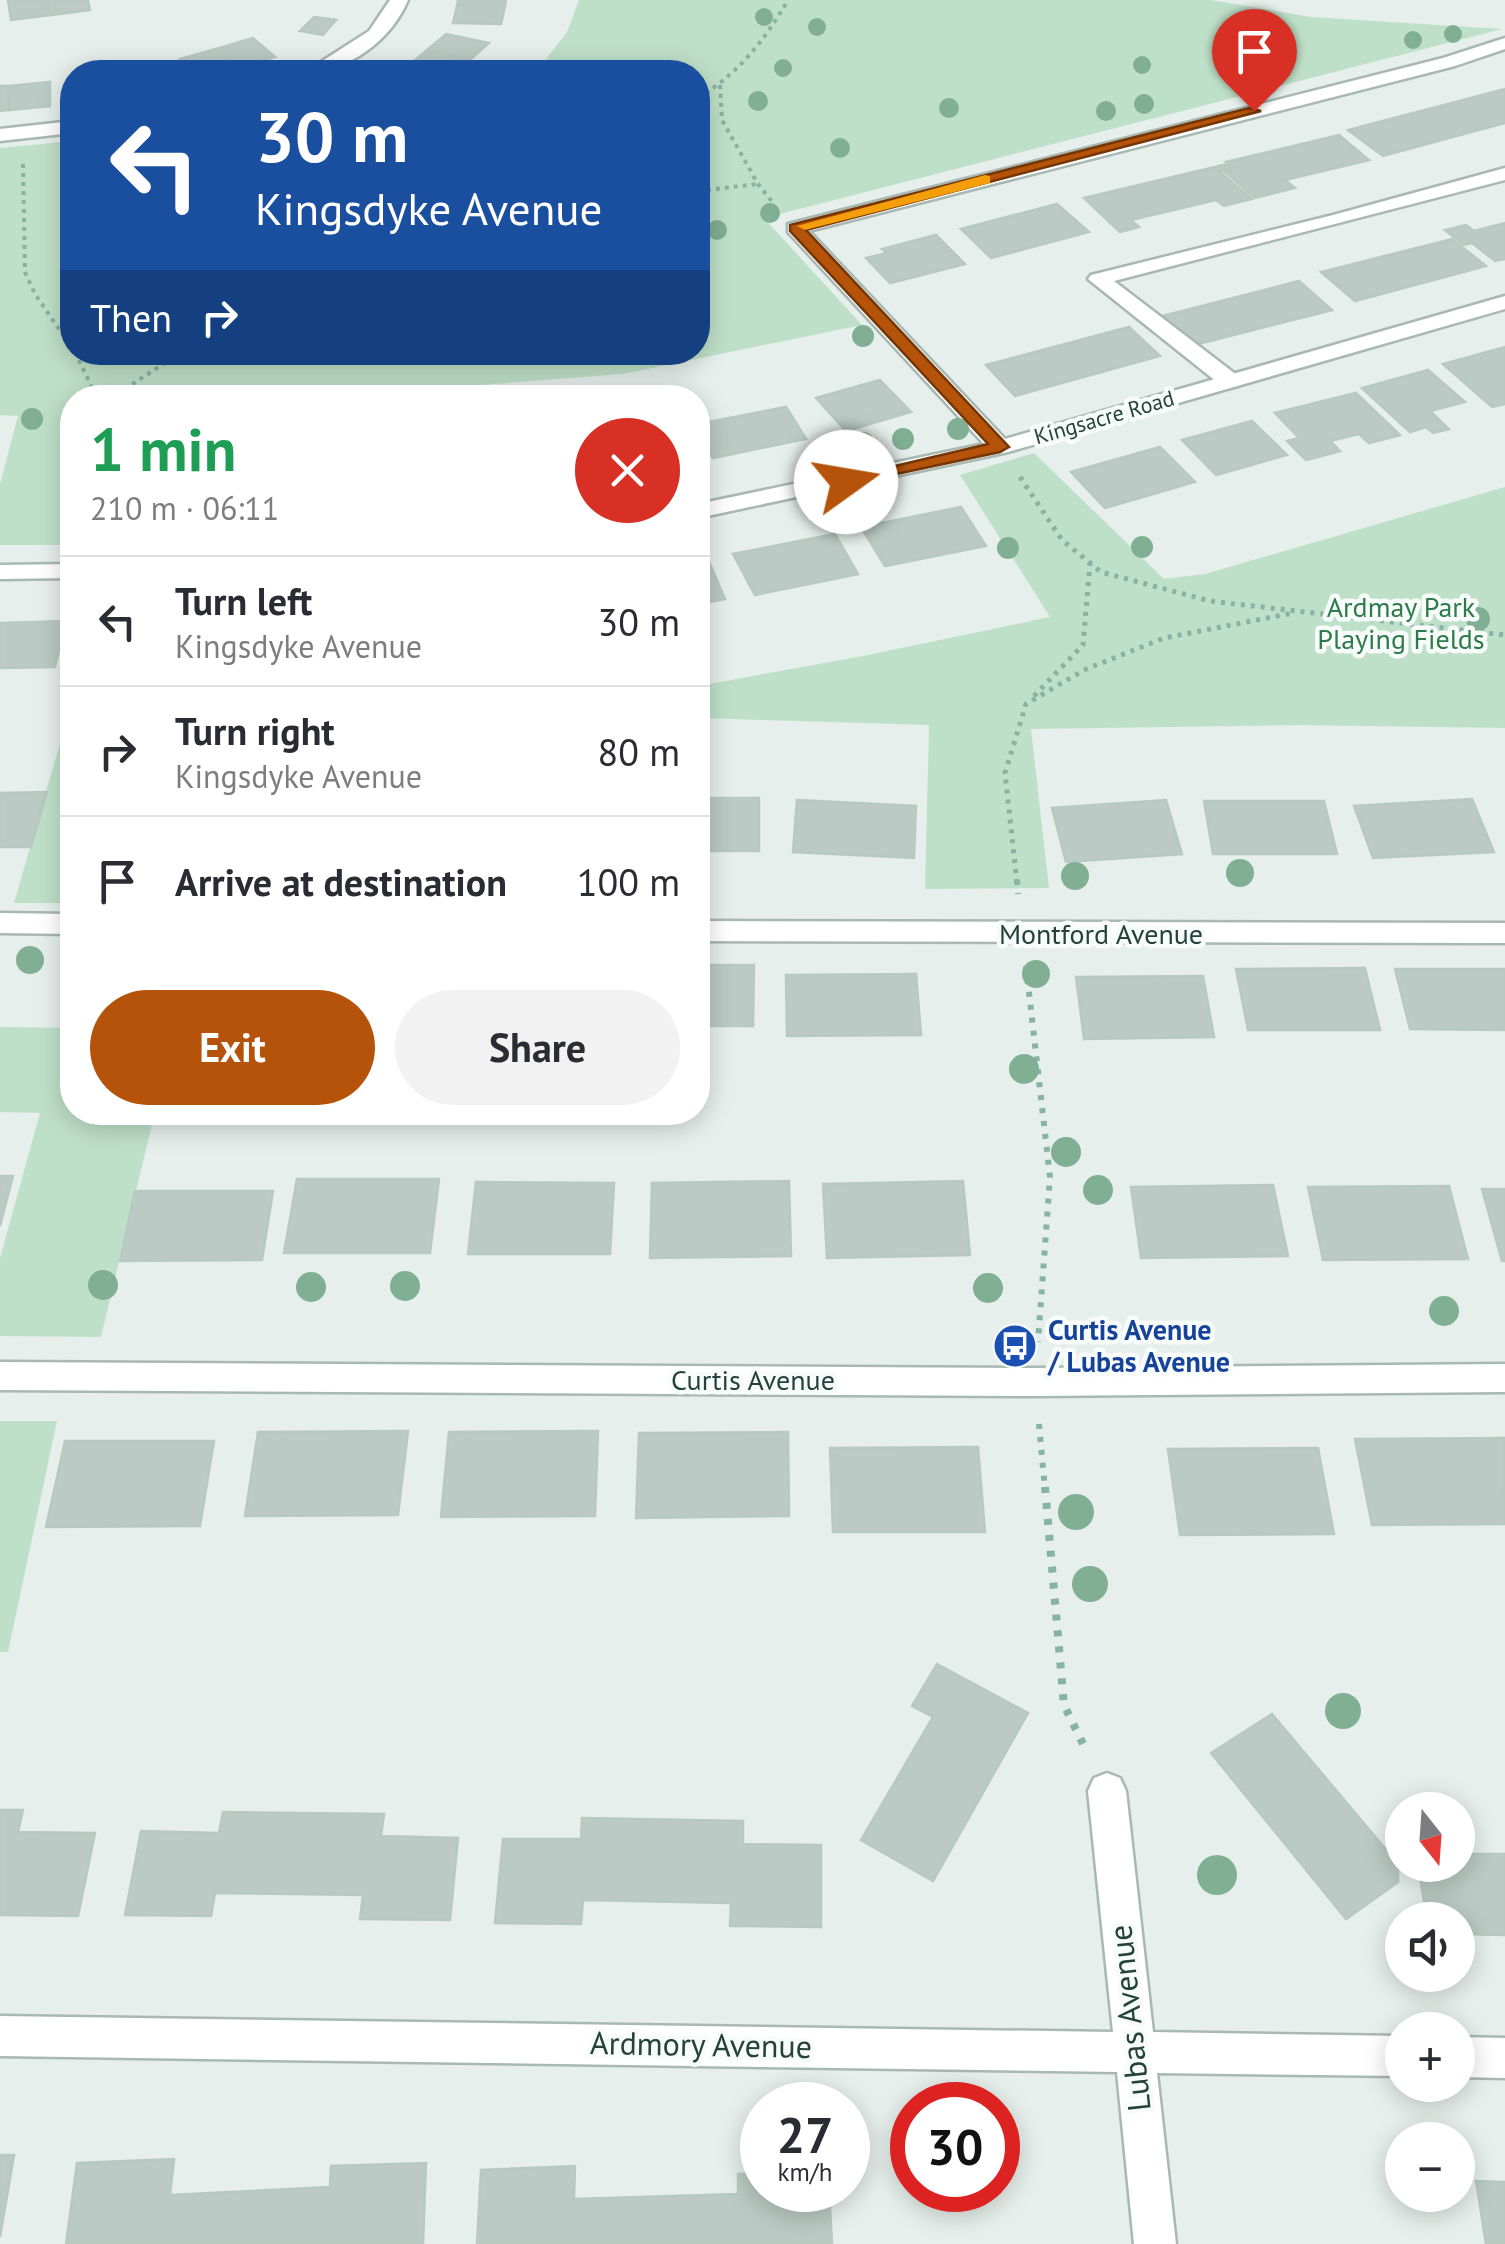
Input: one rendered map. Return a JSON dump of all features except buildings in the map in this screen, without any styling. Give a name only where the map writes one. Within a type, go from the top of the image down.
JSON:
[{"type":"street","points":[[336,60],[366,43],[393,17],[399,0]]},
{"type":"street","points":[[1000,447],[795,228],[1449,62],[1505,43]]},
{"type":"street","points":[[0,135],[60,128]]},
{"type":"street","points":[[1230,381],[1098,279],[1339,220],[1505,174]]},
{"type":"street","name":"Kingsacre Road","points":[[710,509],[1000,447],[1505,302]]},
{"type":"street","points":[[0,572],[60,570]]},
{"type":"street","points":[[0,923],[60,924]]},
{"type":"street","name":"Montford Avenue","points":[[710,931],[1505,933]]},
{"type":"street","name":"Curtis Avenue","points":[[0,1376],[1035,1382],[1505,1378]]},
{"type":"street","name":"Lubas Avenue","points":[[1106,1791],[1155,2244]]},
{"type":"street","name":"Ardmory Avenue","points":[[0,2036],[1385,2056]]},
{"type":"street","points":[[1475,2057],[1505,2058]]},
{"type":"path","points":[[710,91],[760,49],[788,0]]},
{"type":"path","points":[[720,86],[722,120],[758,184],[795,228]]},
{"type":"path","points":[[22,133],[24,272],[35,294],[60,326]]},
{"type":"path","points":[[710,190],[758,184]]},
{"type":"path","points":[[131,385],[162,365]]},
{"type":"path","points":[[1000,447],[1062,540],[1101,572],[1210,601],[1505,635]]},
{"type":"path","points":[[1090,563],[1090,598],[1082,645],[1026,704],[1006,772],[1050,1177],[1035,1382],[1064,1705],[1106,1791]]},
{"type":"path","points":[[1026,704],[1084,670],[1164,638],[1293,612]]},
{"type":"green space","points":[[579,0],[1211,0],[1311,17],[1502,29],[764,218],[862,325],[710,356],[710,60],[545,60],[567,32]]},
{"type":"green space","points":[[60,142],[60,365],[667,365],[623,374],[480,385],[60,385],[60,545],[0,545],[0,484],[18,416],[0,415],[0,148]]},
{"type":"green space","name":"Ardmay Park Playing Fields","points":[[1034,453],[1164,579],[1205,574],[1505,487],[1505,728],[1297,725],[1031,729],[1049,888],[925,889],[929,725],[710,718],[710,684],[1050,617],[960,475]]},
{"type":"green space","points":[[60,743],[60,903],[14,903]]},
{"type":"green space","points":[[0,1027],[60,1028],[60,1125],[152,1125],[101,1337],[0,1336],[0,1258],[40,1113],[0,1112]]},
{"type":"green space","points":[[0,1421],[57,1421],[8,1652],[0,1652]]},
{"type":"slow traffic","points":[[805,226],[985,180]]},
{"type":"place","name":"Curtis Avenue / Lubas Avenue","points":[[1015,1346]]},
{"type":"route","points":[[846,482],[1000,447],[795,228],[1254,111]]}]
